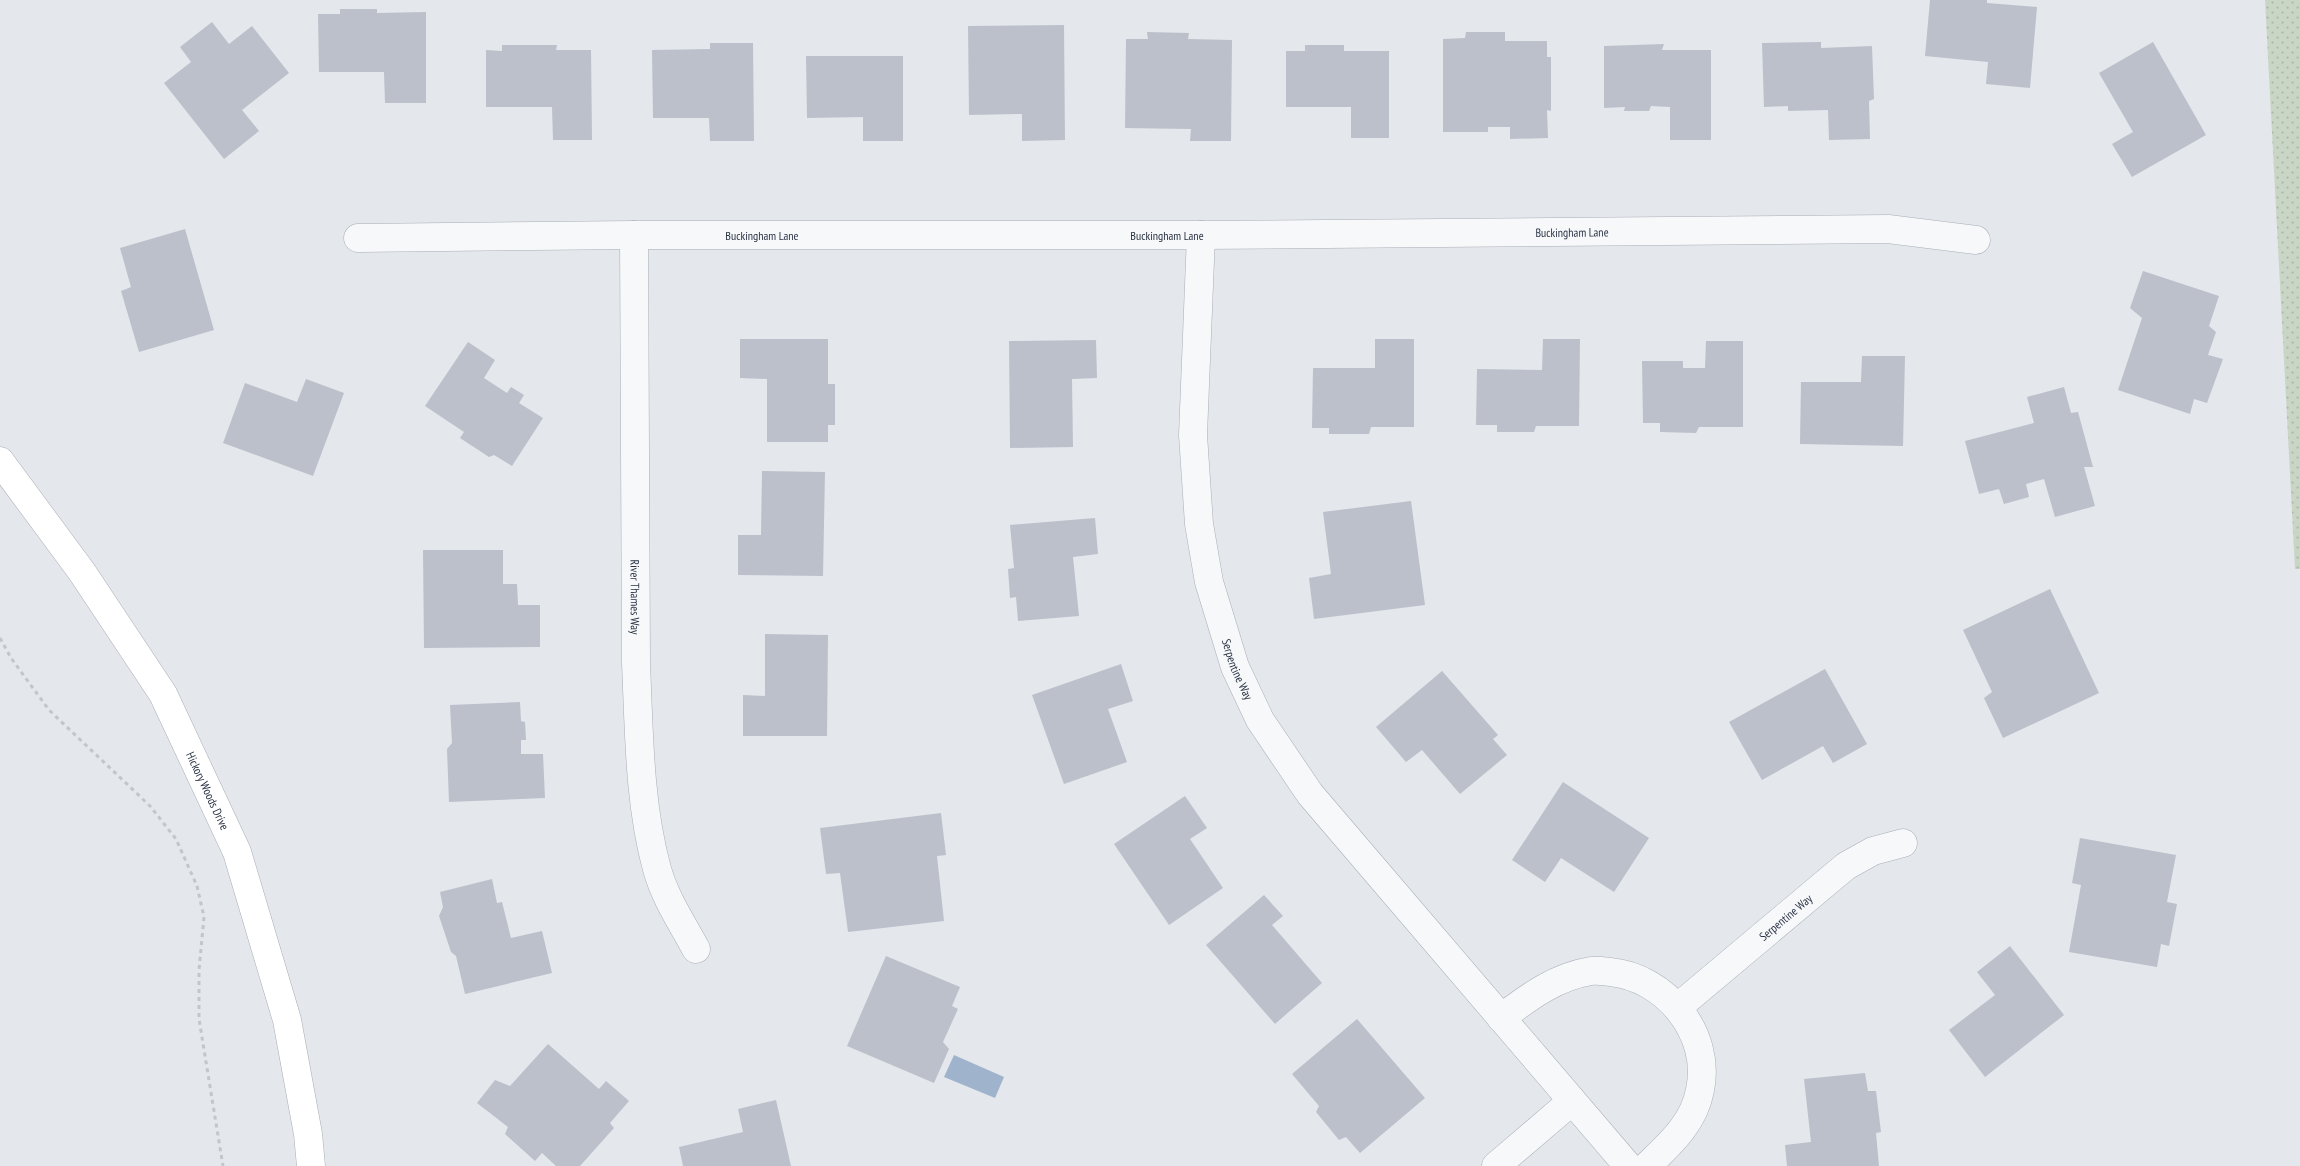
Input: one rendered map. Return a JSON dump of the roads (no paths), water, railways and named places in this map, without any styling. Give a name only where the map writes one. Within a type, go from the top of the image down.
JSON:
[{"type":"street","name":"Buckingham Lane","points":[[358,238],[634,235],[1201,235],[1888,229],[1976,240]]},
{"type":"street","name":"River Thames Way","points":[[634,235],[638,723],[646,811],[657,869],[667,897],[696,949]]},
{"type":"street","name":"Serpentine Way","points":[[1201,235],[1193,435],[1198,524],[1209,582],[1235,667],[1260,720],[1310,794],[1628,1166]]},
{"type":"street","name":"Hickory Woods Drive","points":[[0,461],[82,572],[163,694],[237,852],[287,1020],[308,1134],[311,1166]]},
{"type":"street","name":"Serpentine Way","points":[[1678,1007],[1846,866],[1873,851],[1903,843]]},
{"type":"street","points":[[1501,1018],[1536,992],[1563,978],[1593,970],[1623,973],[1651,984],[1678,1007],[1692,1028],[1701,1058],[1701,1088],[1695,1106],[1682,1132],[1647,1166]]},
{"type":"street","points":[[1496,1166],[1572,1101]]},
{"type":"water","points":[[954,1055],[1004,1077],[995,1098],[944,1077]]}]
